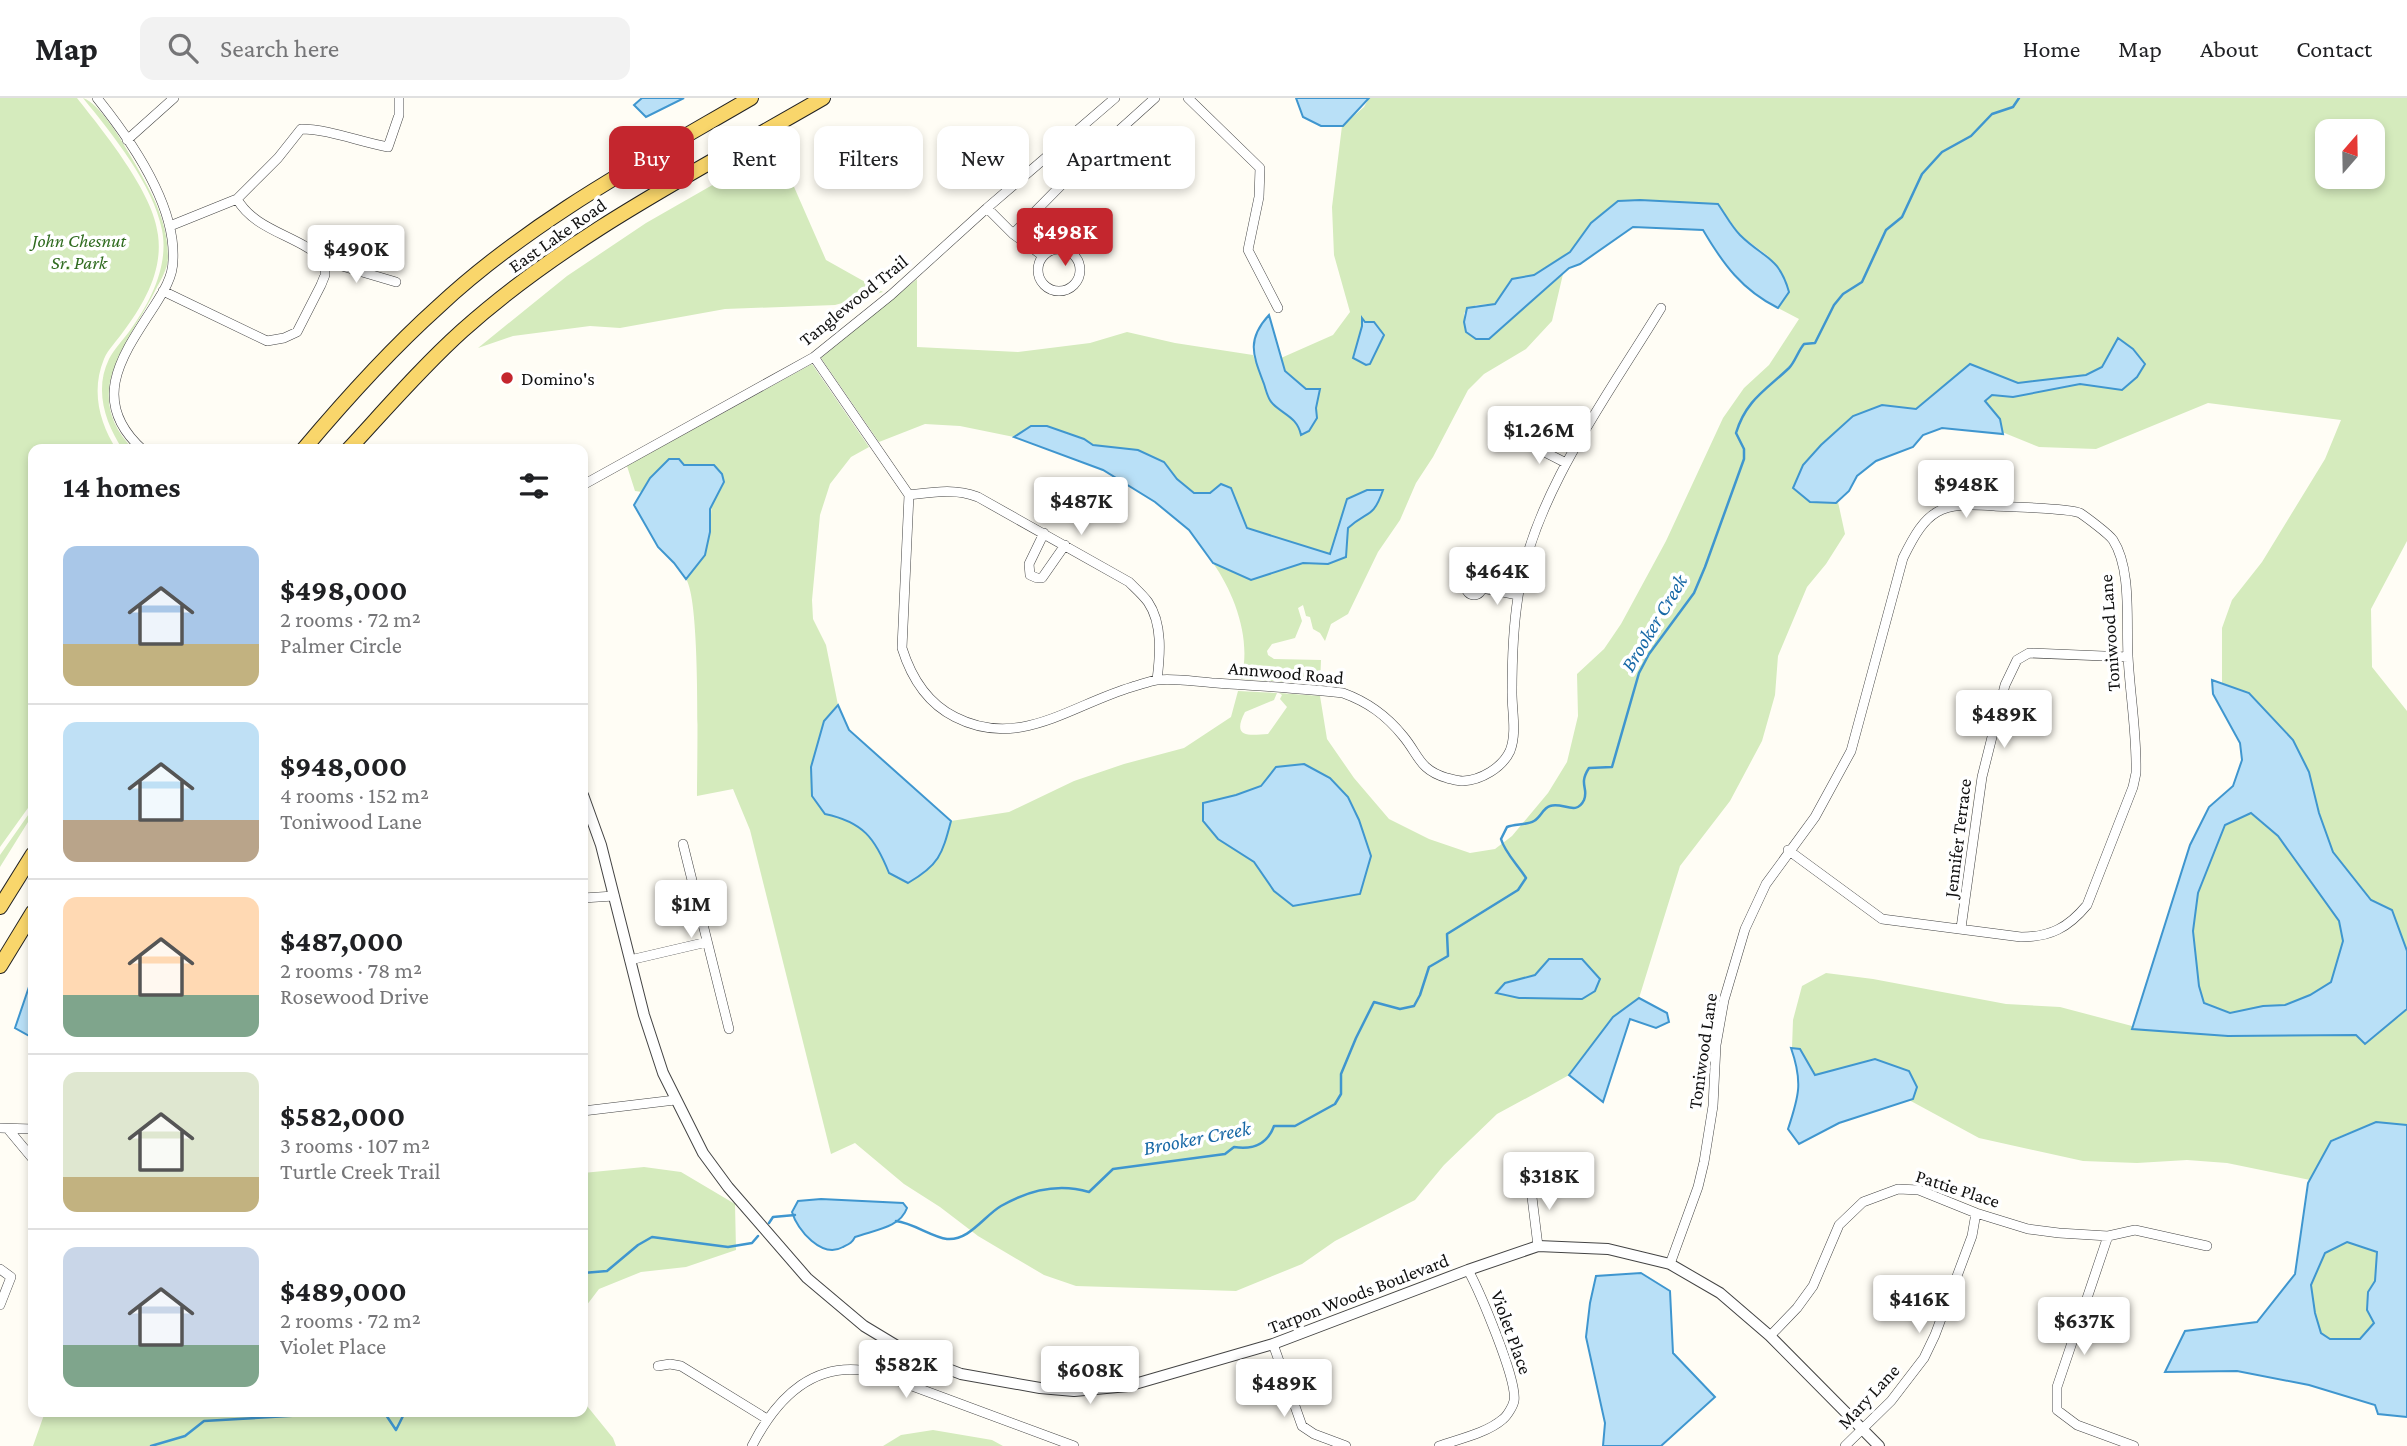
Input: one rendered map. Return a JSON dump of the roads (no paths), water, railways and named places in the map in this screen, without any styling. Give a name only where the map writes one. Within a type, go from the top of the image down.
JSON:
[{"type":"main road","name":"East Lake Road","points":[[308,444],[351,394],[438,306],[498,257],[551,218],[640,162],[751,98]]},
{"type":"main road","name":"East Lake Road","points":[[354,444],[462,331],[519,284],[571,247],[658,192],[823,98]]},
{"type":"main road","points":[[0,907],[28,862]]},
{"type":"main road","points":[[0,966],[28,920]]},
{"type":"street","points":[[97,98],[127,140],[163,202],[170,226],[173,260],[163,291],[130,343],[115,382],[114,400],[118,421],[137,444]]},
{"type":"street","points":[[127,140],[174,98]]},
{"type":"street","points":[[170,226],[237,199],[278,158],[301,129],[313,129],[362,143],[388,146],[399,116],[399,98]]},
{"type":"street","name":"Tanglewood Trail","points":[[588,482],[814,357],[891,295],[1115,98]]},
{"type":"street","points":[[1013,234],[1084,162],[1155,98]]},
{"type":"street","points":[[1188,98],[1260,168],[1259,197],[1248,250],[1278,308]]},
{"type":"street","points":[[237,199],[243,210],[257,222],[313,249],[325,261],[396,282]]},
{"type":"street","points":[[987,208],[1013,234],[1043,256]]},
{"type":"street","points":[[1055,249],[1062,249],[1074,255],[1080,267],[1078,281],[1060,291],[1047,287],[1039,276],[1038,269],[1043,256],[1055,249]]},
{"type":"street","points":[[163,291],[267,341],[284,338],[298,332],[325,275],[325,261]]},
{"type":"street","name":"Annwood Road","points":[[909,495],[902,648],[909,670],[927,696],[946,713],[969,724],[993,730],[1013,730],[1032,726],[1120,691],[1157,680],[1343,693],[1366,701],[1383,715],[1404,736],[1418,761],[1434,774],[1460,781],[1479,779],[1494,770],[1509,752],[1514,732],[1513,651],[1518,595],[1532,541],[1566,463],[1661,308]]},
{"type":"street","points":[[814,357],[909,495],[947,490],[965,492],[995,505],[1129,582],[1148,602],[1155,616],[1159,638],[1157,680]]},
{"type":"street","points":[[1525,442],[1566,463]]},
{"type":"street","name":"Toniwood Lane","points":[[1670,1264],[1698,1187],[1704,1162],[1713,1106],[1716,1045],[1724,1000],[1745,929],[1766,884],[1788,850],[1815,817],[1851,751],[1903,558],[1916,532],[1931,515],[1944,507],[1969,504],[2079,513],[2112,539],[2121,561],[2125,587],[2136,774],[2087,905],[2074,921],[2041,937],[2021,937],[1882,919],[1788,850]]},
{"type":"street","points":[[1044,533],[1029,564],[1033,578],[1042,578],[1065,545]]},
{"type":"street","points":[[1482,589],[1518,595]]},
{"type":"street","name":"Jennifer Terrace","points":[[1961,928],[1982,777],[2005,685],[2017,660],[2029,653],[2128,657]]},
{"type":"street","name":"Tarpon Woods Boulevard","points":[[588,809],[601,845],[644,1015],[663,1073],[704,1153],[728,1187],[807,1278],[864,1326],[912,1355],[961,1374],[1040,1388],[1074,1391],[1128,1386],[1273,1345],[1468,1270],[1538,1247],[1608,1249],[1670,1264],[1720,1293],[1770,1336],[1880,1446]]},
{"type":"street","points":[[683,844],[729,1029]]},
{"type":"street","points":[[588,898],[614,896]]},
{"type":"street","points":[[630,960],[707,942]]},
{"type":"street","points":[[588,1110],[675,1100]]},
{"type":"street","points":[[4,1128],[28,1129]]},
{"type":"street","points":[[4,1128],[28,1154]]},
{"type":"street","points":[[1530,1181],[1538,1247]]},
{"type":"street","name":"Pattie Place","points":[[1770,1336],[1812,1286],[1839,1226],[1863,1202],[1898,1189],[1919,1190],[1976,1213],[2028,1229],[2108,1236],[2134,1230],[2207,1245]]},
{"type":"street","name":"Mary Lane","points":[[1844,1446],[1891,1401],[1924,1357],[1935,1335],[1972,1236],[1976,1213]]},
{"type":"street","points":[[2108,1236],[2057,1387],[2057,1410],[2077,1425],[2134,1446]]},
{"type":"street","points":[[0,1269],[11,1277],[0,1305]]},
{"type":"street","name":"Violet Place","points":[[1439,1446],[1488,1428],[1505,1418],[1514,1400],[1513,1384],[1481,1295],[1468,1270]]},
{"type":"street","points":[[1273,1345],[1302,1426],[1314,1434],[1346,1446]]},
{"type":"street","points":[[659,1366],[681,1366],[767,1419]]},
{"type":"street","points":[[752,1446],[767,1419],[785,1397],[808,1380],[843,1371],[868,1371],[1074,1446]]},
{"type":"water","points":[[642,98],[684,98],[646,117],[634,105]]},
{"type":"water","points":[[1296,98],[1369,98],[1343,126],[1321,126],[1303,117]]},
{"type":"water","points":[[1618,201],[1718,204],[1740,235],[1780,271],[1789,292],[1778,308],[1754,293],[1734,275],[1703,230],[1633,227],[1580,264],[1569,268],[1489,339],[1476,339],[1466,332],[1464,322],[1467,308],[1495,304],[1512,279],[1534,275],[1570,252],[1591,223]]},
{"type":"water","points":[[1269,315],[1285,371],[1306,389],[1320,389],[1317,418],[1309,431],[1301,435],[1293,420],[1270,400],[1257,364],[1254,340]]},
{"type":"water","points":[[1362,318],[1365,322],[1374,322],[1384,335],[1370,364],[1366,365],[1353,358]]},
{"type":"water","points":[[2118,338],[2133,349],[2145,364],[2137,377],[2122,390],[2080,384],[2013,397],[1992,395],[1985,401],[2000,419],[2003,434],[1942,428],[1923,435],[1913,447],[1876,461],[1857,476],[1849,491],[1836,503],[1810,502],[1793,488],[1803,465],[1853,416],[1882,405],[1916,409],[1970,364],[2018,383],[2086,375],[2102,367]]},
{"type":"water","points":[[1031,426],[1047,426],[1084,439],[1093,445],[1138,450],[1164,462],[1177,479],[1194,493],[1210,493],[1221,484],[1231,488],[1247,528],[1330,554],[1347,499],[1367,490],[1383,490],[1373,510],[1348,528],[1346,557],[1328,564],[1303,563],[1251,580],[1213,563],[1189,530],[1155,502],[1103,470],[1014,437]]},
{"type":"water","points":[[669,459],[679,459],[684,465],[714,465],[722,474],[724,482],[710,509],[710,532],[705,555],[686,579],[658,547],[634,505],[650,478]]},
{"type":"water","points":[[2212,680],[2249,693],[2293,740],[2309,772],[2319,813],[2333,852],[2371,900],[2392,910],[2407,951],[2407,1009],[2365,1044],[2356,1035],[2228,1036],[2132,1029],[2190,845],[2209,807],[2233,786],[2242,760],[2240,743],[2213,694]],"holes":[[[2251,813],[2278,836],[2339,921],[2343,941],[2331,982],[2310,995],[2285,1005],[2263,1006],[2230,1013],[2204,1003],[2199,986],[2193,931],[2198,893],[2225,825]]]},
{"type":"water","points":[[838,705],[849,730],[951,821],[938,858],[927,870],[908,883],[889,873],[866,833],[849,822],[825,814],[812,796],[811,767],[824,721]]},
{"type":"water","points":[[1304,764],[1330,778],[1348,797],[1371,856],[1360,894],[1293,906],[1274,891],[1254,862],[1218,839],[1203,821],[1203,803],[1261,786],[1276,767]]},
{"type":"water","points":[[1549,959],[1582,959],[1600,979],[1595,991],[1582,999],[1519,998],[1496,993],[1505,983],[1535,975]]},
{"type":"water","points":[[28,990],[28,1035],[15,1028]]},
{"type":"water","points":[[1639,998],[1667,1013],[1669,1022],[1656,1028],[1630,1019],[1603,1102],[1569,1075],[1613,1017]]},
{"type":"water","points":[[1791,1048],[1800,1049],[1815,1075],[1875,1059],[1909,1071],[1917,1087],[1913,1099],[1839,1123],[1799,1144],[1788,1129],[1798,1089],[1797,1070]]},
{"type":"water","points":[[2376,1122],[2407,1125],[2407,1417],[2378,1414],[2375,1405],[2309,1385],[2237,1371],[2165,1372],[2185,1331],[2257,1322],[2295,1274],[2308,1183],[2331,1141]],"holes":[[[2347,1242],[2377,1252],[2375,1281],[2368,1292],[2367,1310],[2374,1323],[2360,1339],[2330,1339],[2321,1333],[2311,1285],[2325,1253]]]},
{"type":"water","points":[[821,1199],[903,1203],[907,1208],[899,1220],[855,1237],[835,1250],[811,1241],[799,1227],[792,1212],[798,1201]]},
{"type":"water","points":[[1641,1273],[1670,1291],[1673,1353],[1715,1397],[1661,1446],[1603,1446],[1605,1423],[1586,1337],[1590,1303],[1596,1276]]},
{"type":"waterway","name":"Brooker Creek","points":[[896,1221],[941,1238],[955,1239],[969,1232],[1001,1206],[1033,1192],[1055,1188],[1089,1192],[1113,1169],[1225,1154],[1234,1147],[1253,1147],[1263,1142],[1274,1126],[1295,1126],[1335,1104],[1341,1094],[1341,1074],[1374,1002],[1400,1009],[1414,1006],[1429,967],[1448,956],[1447,934],[1518,890],[1526,878],[1501,839],[1507,827],[1534,821],[1550,806],[1573,808],[1581,805],[1585,792],[1584,778],[1589,768],[1612,767],[1639,673],[1649,654],[1694,593],[1705,567],[1744,459],[1744,449],[1736,433],[1745,412],[1758,396],[1789,368],[1804,344],[1815,343],[1834,305],[1843,294],[1862,282],[1886,230],[1902,217],[1922,174],[1942,152],[1971,136],[1992,114],[2013,107],[2019,98]]},
{"type":"waterway","name":"Brooker Creek","points":[[769,1223],[773,1217],[795,1215]]},
{"type":"waterway","name":"Brooker Creek","points":[[588,1273],[607,1271],[652,1237],[728,1247],[752,1243],[758,1236]]},
{"type":"waterway","name":"Brooker Creek","points":[[151,1446],[185,1436],[204,1421],[272,1417]]},
{"type":"waterway","name":"Brooker Creek","points":[[387,1417],[396,1430],[402,1417]]},
{"type":"place","name":"Domino's","points":[[507,378]]},
{"type":"park label","name":"John Chesnut Sr. Park","points":[[79,251]]}]
